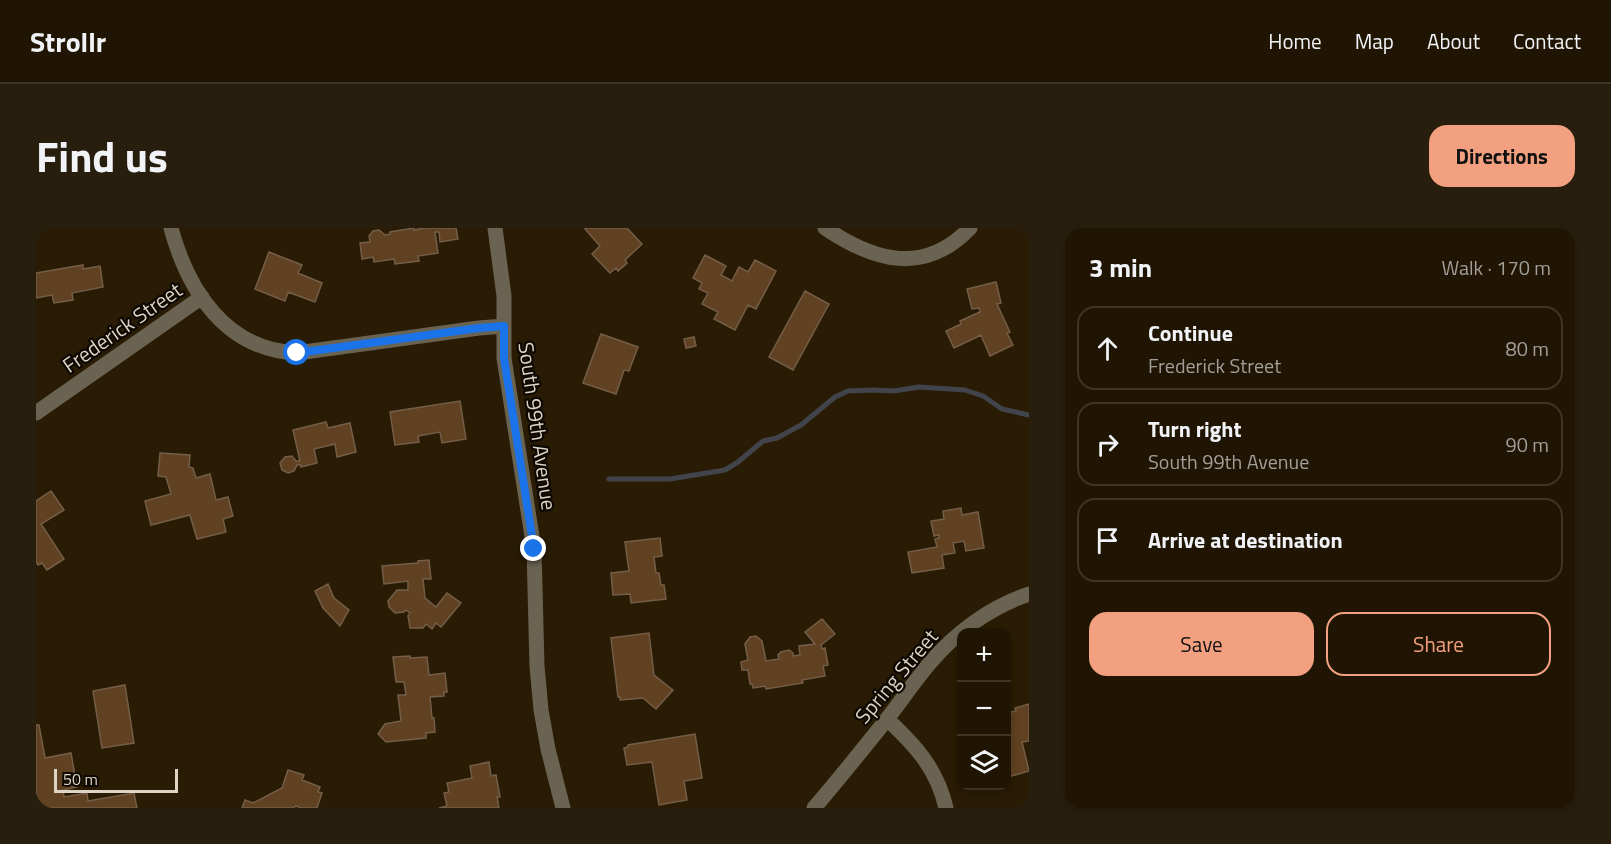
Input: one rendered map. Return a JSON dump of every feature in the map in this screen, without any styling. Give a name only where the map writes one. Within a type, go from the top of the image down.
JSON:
[{"type":"street","points":[[171,228],[187,274],[202,297]]},
{"type":"street","name":"South 99th Avenue","points":[[495,228],[504,296],[504,358],[534,549],[537,666],[541,710],[563,808]]},
{"type":"street","points":[[825,228],[845,242],[861,249],[887,258],[907,259],[944,249],[970,228]]},
{"type":"street","name":"Frederick Street","points":[[36,413],[202,297],[213,313],[237,335],[247,341],[286,353],[504,326]]},
{"type":"street","name":"Spring Street","points":[[813,808],[887,719],[929,663],[960,633],[999,606],[1029,594]]},
{"type":"street","points":[[887,719],[908,738],[923,756],[934,774],[946,808]]},
{"type":"building","points":[[414,228],[414,230],[456,228],[458,239],[440,242],[439,232],[435,232],[438,253],[418,256],[419,261],[395,264],[394,259],[374,262],[373,257],[362,259],[360,243],[370,242],[369,236],[373,231],[379,230],[385,235]]},
{"type":"building","points":[[627,228],[642,244],[625,260],[627,263],[618,271],[616,268],[610,273],[592,254],[600,246],[585,229]]},
{"type":"building","points":[[269,252],[302,265],[298,273],[322,283],[315,302],[288,292],[285,301],[255,289]]},
{"type":"building","points":[[705,255],[726,266],[721,275],[732,281],[739,267],[748,272],[755,260],[776,271],[756,309],[748,305],[735,330],[714,319],[718,312],[702,304],[708,293],[699,289],[702,283],[693,278]]},
{"type":"building","points":[[83,265],[83,269],[100,266],[103,287],[72,293],[73,300],[54,303],[52,295],[36,298],[36,273]]},
{"type":"building","points":[[996,282],[1001,303],[997,304],[1010,332],[1007,333],[1013,345],[990,356],[981,335],[954,348],[946,331],[961,324],[960,321],[980,312],[979,308],[972,309],[967,289]]},
{"type":"building","points":[[805,291],[829,304],[793,370],[769,357]]},
{"type":"building","points":[[601,334],[638,347],[629,371],[624,370],[616,394],[583,383]]},
{"type":"building","points":[[694,337],[696,346],[686,348],[684,339]]},
{"type":"building","points":[[460,401],[466,439],[442,443],[440,432],[418,436],[419,442],[395,445],[390,412]]},
{"type":"building","points":[[326,422],[328,428],[350,423],[356,452],[337,457],[335,444],[314,449],[317,463],[301,467],[297,465],[294,471],[288,473],[282,470],[280,463],[285,457],[292,456],[296,461],[300,461],[293,430]]},
{"type":"building","points":[[160,453],[190,455],[189,467],[193,468],[196,478],[210,474],[216,500],[228,497],[233,516],[223,519],[226,532],[197,539],[190,515],[151,525],[145,501],[171,494],[166,477],[158,476]]},
{"type":"building","points":[[51,491],[64,510],[41,524],[64,559],[47,570],[42,563],[38,565],[36,561],[36,501]]},
{"type":"building","points":[[961,508],[962,515],[978,512],[984,548],[966,551],[964,541],[953,543],[955,553],[942,555],[944,568],[912,573],[908,552],[937,547],[935,539],[939,538],[939,535],[934,536],[931,521],[944,519],[943,511]]},
{"type":"building","points":[[660,538],[662,556],[654,557],[656,573],[659,573],[661,585],[664,585],[666,599],[631,603],[630,594],[613,595],[611,573],[629,571],[625,542]]},
{"type":"building","points":[[429,560],[431,579],[423,579],[425,598],[436,607],[447,593],[461,603],[441,627],[436,623],[432,629],[426,624],[423,628],[410,628],[408,616],[410,613],[406,610],[395,613],[389,607],[388,601],[397,590],[408,590],[408,581],[384,584],[382,566]]},
{"type":"building","points":[[328,584],[334,598],[349,610],[340,626],[323,608],[315,591]]},
{"type":"building","points":[[822,619],[835,634],[821,645],[822,649],[825,648],[828,665],[823,666],[825,676],[802,680],[803,683],[766,689],[765,686],[753,688],[750,684],[748,670],[742,670],[741,662],[748,660],[745,644],[750,637],[756,636],[762,641],[766,661],[779,659],[778,655],[781,652],[789,650],[793,656],[800,655],[799,646],[815,644],[805,632]]},
{"type":"building","points":[[649,633],[654,675],[673,690],[656,709],[643,698],[620,700],[618,697],[611,638]]},
{"type":"building","points":[[410,656],[410,658],[427,657],[429,675],[445,673],[447,692],[444,692],[444,696],[430,697],[435,732],[426,733],[426,738],[386,742],[378,734],[385,724],[401,721],[398,695],[406,695],[404,682],[396,682],[393,657]]},
{"type":"building","points":[[125,685],[134,743],[102,748],[93,691]]},
{"type":"building","points":[[1029,704],[1029,741],[1022,742],[1029,771],[1011,776],[1011,712],[1016,711],[1015,708]]},
{"type":"building","points":[[36,725],[39,725],[45,758],[71,753],[77,787],[63,790],[64,797],[87,793],[88,801],[134,793],[137,808],[36,808]]},
{"type":"building","points":[[695,734],[702,778],[684,781],[687,800],[659,805],[652,762],[627,765],[624,748],[628,745]]},
{"type":"building","points":[[489,762],[491,776],[496,775],[500,797],[497,797],[499,808],[439,808],[447,806],[444,793],[449,792],[447,783],[472,778],[470,766]]},
{"type":"building","points":[[288,770],[304,775],[302,780],[320,787],[318,792],[322,793],[317,808],[296,806],[293,808],[242,808],[245,800],[253,803],[282,788]]},
{"type":"waterway","points":[[609,479],[670,479],[725,470],[763,441],[777,438],[801,425],[835,397],[848,391],[894,391],[919,387],[965,390],[983,396],[1002,409],[1029,415]]},
{"type":"route","points":[[297,353],[504,326],[504,358],[534,549]]}]
